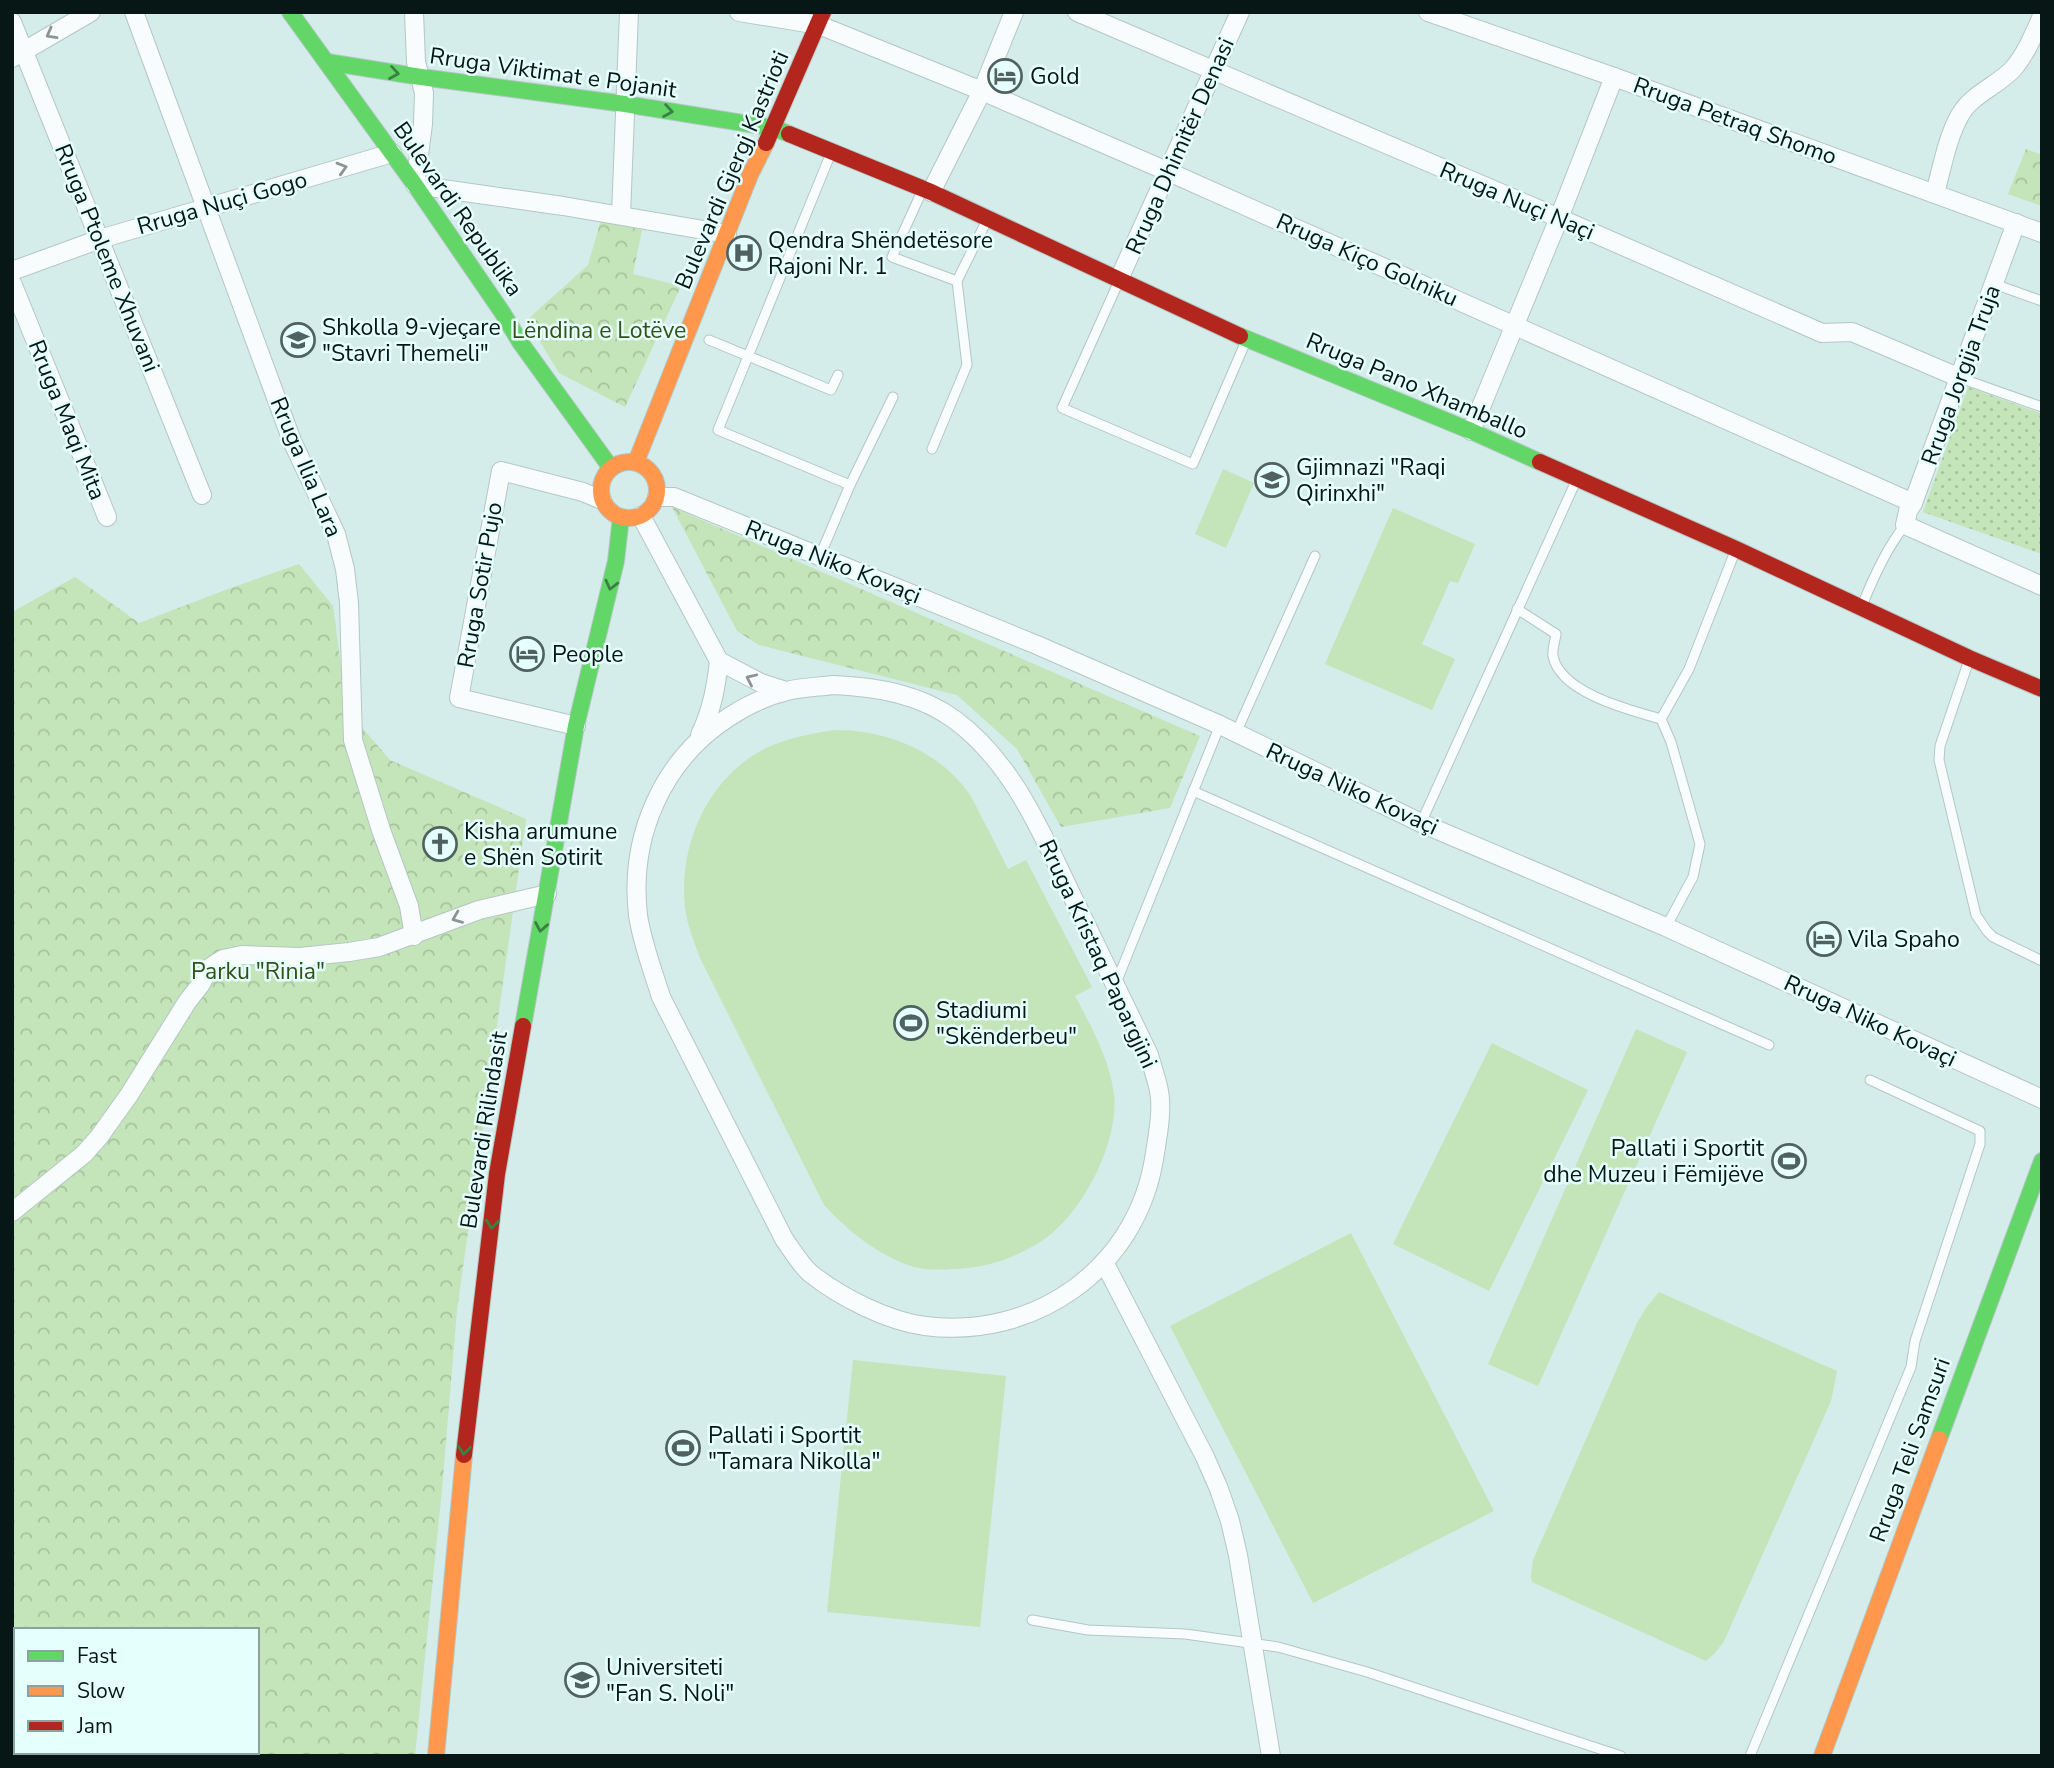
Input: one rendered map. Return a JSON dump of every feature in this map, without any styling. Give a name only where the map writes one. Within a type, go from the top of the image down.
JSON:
[{"type":"main road","name":"Bulevardi Republika","points":[[290,12],[415,185],[520,342],[611,468]]},
{"type":"main road","name":"Bulevardi Gjergj Kastrioti","points":[[636,462],[750,175],[774,128],[821,18]]},
{"type":"main road","name":"Rruga Viktimat e Pojanit","points":[[327,62],[774,128]]},
{"type":"main road","name":"Rruga Pano Xhamballo","points":[[774,128],[927,190],[1247,339],[1471,431],[2042,690]]},
{"type":"main road","points":[[627,461],[636,462],[644,466],[656,479],[657,497],[653,506],[641,516],[621,517],[613,513],[602,500],[602,483],[611,468],[627,461]]},
{"type":"main road","name":"Bulevardi Rilindasit","points":[[436,1756],[465,1440],[497,1174],[576,726],[616,561],[621,517]]},
{"type":"main road","name":"Rruga Teli Samsuri","points":[[1822,1756],[2042,1161]]},
{"type":"street","points":[[18,54],[90,12]]},
{"type":"street","name":"Rruga Ilia Lara","points":[[134,12],[292,441],[336,534],[345,569],[349,603],[353,740],[380,830],[409,906],[414,936]]},
{"type":"street","points":[[414,12],[416,62],[424,93],[415,185],[621,215],[727,234]]},
{"type":"street","points":[[621,215],[629,12]]},
{"type":"street","name":"Rruga Kiço Golniku","points":[[739,12],[821,18],[1913,503]]},
{"type":"street","points":[[927,190],[982,91],[1013,12]]},
{"type":"street","name":"Rruga Nuçi Naçi","points":[[1077,12],[1822,333],[1852,332],[1960,378]]},
{"type":"street","name":"Rruga Dhimitër Denasi","points":[[1119,279],[1240,12]]},
{"type":"street","name":"Rruga Petraq Shomo","points":[[1428,12],[2042,233]]},
{"type":"street","points":[[1936,193],[1960,114],[1968,103],[2012,69],[2023,54],[2042,16]]},
{"type":"street","name":"Rruga Ptoleme Xhuvani","points":[[12,22],[18,54],[100,239],[202,495]]},
{"type":"street","points":[[1471,431],[1614,77]]},
{"type":"street","name":"Rruga Nuçi Gogo","points":[[12,271],[100,239],[392,153]]},
{"type":"street","name":"Rruga Jorgija Truja","points":[[1905,525],[2016,223]]},
{"type":"street","name":"Rruga Maqi Mita","points":[[12,283],[107,517]]},
{"type":"street","name":"Rruga Sotir Pujo","points":[[576,726],[459,698],[501,471],[583,492],[602,500]]},
{"type":"street","name":"Rruga Niko Kovaçi","points":[[657,497],[674,497],[1037,645],[1228,730],[1421,823],[1666,927],[2042,1099]]},
{"type":"street","points":[[641,516],[719,661]]},
{"type":"street","points":[[1905,525],[2042,586]]},
{"type":"street","name":"Rruga Kristaq Papargjini","points":[[697,741],[713,704],[719,661],[761,683],[786,691]]},
{"type":"street","name":"Rruga Kristaq Papargjini","points":[[834,685],[870,687],[925,703],[955,720],[981,743],[1007,776],[1035,819],[1149,1055],[1160,1093],[1158,1138],[1151,1179],[1136,1218],[1112,1254],[1083,1284],[1047,1306],[1008,1322],[966,1328],[924,1326],[883,1315],[846,1296],[809,1272],[784,1239],[662,998],[638,917],[636,875],[643,833],[658,794],[681,759],[697,741],[747,706],[786,691],[834,685]]},
{"type":"street","points":[[12,1212],[84,1154],[99,1138],[129,1096],[209,968],[223,959],[242,955],[300,957],[379,947],[479,910],[547,894]]},
{"type":"street","points":[[1104,1262],[1205,1457],[1230,1521],[1271,1756]]},
{"type":"lane","points":[[832,152],[718,430],[850,485]]},
{"type":"lane","points":[[927,190],[892,257],[957,281]]},
{"type":"lane","points":[[932,449],[967,365],[957,281],[988,218]]},
{"type":"lane","points":[[1119,279],[1062,408],[1193,464],[1247,339]]},
{"type":"lane","points":[[1994,284],[2042,301]]},
{"type":"lane","points":[[709,340],[831,390],[838,375]]},
{"type":"lane","points":[[1960,378],[2042,407]]},
{"type":"lane","points":[[820,556],[850,485],[893,397]]},
{"type":"lane","points":[[1421,823],[1576,479]]},
{"type":"lane","points":[[1862,607],[1894,539],[1905,525]]},
{"type":"lane","points":[[1661,719],[1689,670],[1736,549]]},
{"type":"lane","points":[[1115,985],[1194,791],[1228,730],[1315,556]]},
{"type":"lane","points":[[1517,609],[1556,634],[1553,657],[1563,677],[1595,698],[1661,719],[1671,742],[1700,844],[1693,877],[1666,927]]},
{"type":"lane","points":[[1969,658],[1940,746],[1939,760],[1976,915],[1993,937],[2042,961]]},
{"type":"lane","points":[[1194,791],[1769,1045]]},
{"type":"lane","points":[[1750,1756],[1911,1367],[1915,1340],[1980,1143],[1980,1130],[1870,1080]]},
{"type":"lane","points":[[1032,1620],[1088,1630],[1185,1634],[1278,1647],[1367,1672],[1621,1756]]},
{"type":"green space","points":[[2026,149],[2042,155],[2042,206],[2008,194]]},
{"type":"green space","name":"Lëndina e Lotëve","points":[[601,220],[642,230],[633,274],[681,286],[625,407],[559,373],[527,320],[588,265]]},
{"type":"green space","points":[[1968,387],[2042,414],[2042,554],[1923,512]]},
{"type":"green space","points":[[1223,469],[1254,483],[1226,548],[1195,534]]},
{"type":"green space","points":[[672,507],[1200,736],[1170,808],[1061,827],[1017,749],[957,695],[759,645],[737,631]]},
{"type":"green space","points":[[1393,508],[1475,544],[1458,583],[1450,581],[1422,644],[1455,659],[1432,710],[1325,664]]},
{"type":"green space","name":"Parku \"Rinia\"","points":[[299,564],[333,606],[347,710],[390,760],[526,819],[457,1310],[415,1756],[12,1756],[12,612],[75,577],[139,623]]},
{"type":"green space","name":"Stadiumi \"Skënderbeu\"","points":[[835,730],[873,734],[909,745],[926,754],[955,777],[972,798],[1008,869],[1026,860],[1092,987],[1075,996],[1099,1044],[1112,1081],[1114,1113],[1105,1153],[1086,1193],[1060,1226],[1036,1245],[1001,1261],[963,1268],[914,1267],[865,1242],[824,1205],[700,958],[691,933],[685,907],[687,858],[693,834],[716,791],[732,772],[773,745]]},
{"type":"green space","points":[[1636,1029],[1687,1052],[1538,1386],[1488,1364]]},
{"type":"green space","points":[[1492,1043],[1588,1090],[1489,1291],[1393,1244]]},
{"type":"green space","points":[[1351,1233],[1494,1511],[1313,1603],[1170,1326]]},
{"type":"green space","points":[[1659,1292],[1837,1371],[1831,1401],[1724,1641],[1706,1661],[1532,1582],[1531,1575],[1533,1560],[1637,1323]]},
{"type":"green space","points":[[853,1360],[1006,1376],[980,1627],[827,1612]]},
{"type":"traffic: fast","points":[[290,12],[415,185],[520,342],[611,468]]},
{"type":"traffic: fast","points":[[327,62],[625,104],[774,128],[789,134]]},
{"type":"traffic: fast","points":[[1240,336],[1540,462]]},
{"type":"traffic: fast","points":[[523,1026],[576,726],[616,561],[621,517]]},
{"type":"traffic: fast","points":[[1939,1439],[2042,1161]]},
{"type":"traffic: slow","points":[[636,462],[750,175],[766,143]]},
{"type":"traffic: slow","points":[[623,462],[635,462],[645,466],[653,474],[657,490],[653,506],[645,514],[635,518],[623,518],[613,514],[605,506],[601,496],[601,484],[605,474],[613,466],[623,462]]},
{"type":"traffic: slow","points":[[1822,1756],[1939,1439]]},
{"type":"traffic: slow","points":[[436,1756],[464,1455]]},
{"type":"traffic: jam","points":[[766,143],[823,12]]},
{"type":"traffic: jam","points":[[789,134],[931,192],[1240,336]]},
{"type":"traffic: jam","points":[[1540,462],[2042,689]]},
{"type":"traffic: jam","points":[[464,1455],[497,1174],[523,1026]]},
{"type":"place","name":"Gold","points":[[1005,76]]},
{"type":"place","name":"Qendra Shëndetësore Rajoni Nr. 1","points":[[744,253]]},
{"type":"place","name":"Shkolla 9-vjeçare \"Stavri Themeli\"","points":[[298,340]]},
{"type":"place","name":"Gjimnazi \"Raqi Qirinxhi\"","points":[[1272,480]]},
{"type":"place","name":"People","points":[[527,654]]},
{"type":"place","name":"Kisha arumune e Shën Sotirit","points":[[440,844]]},
{"type":"place","name":"Vila Spaho","points":[[1824,939]]},
{"type":"place","name":"Stadiumi \"Skënderbeu\"","points":[[911,1023]]},
{"type":"place","name":"Pallati i Sportit dhe Muzeu i Fëmijëve","points":[[1789,1161]]},
{"type":"place","name":"Pallati i Sportit \"Tamara Nikolla\"","points":[[683,1448]]},
{"type":"place","name":"Universiteti \"Fan S. Noli\"","points":[[582,1680]]}]
